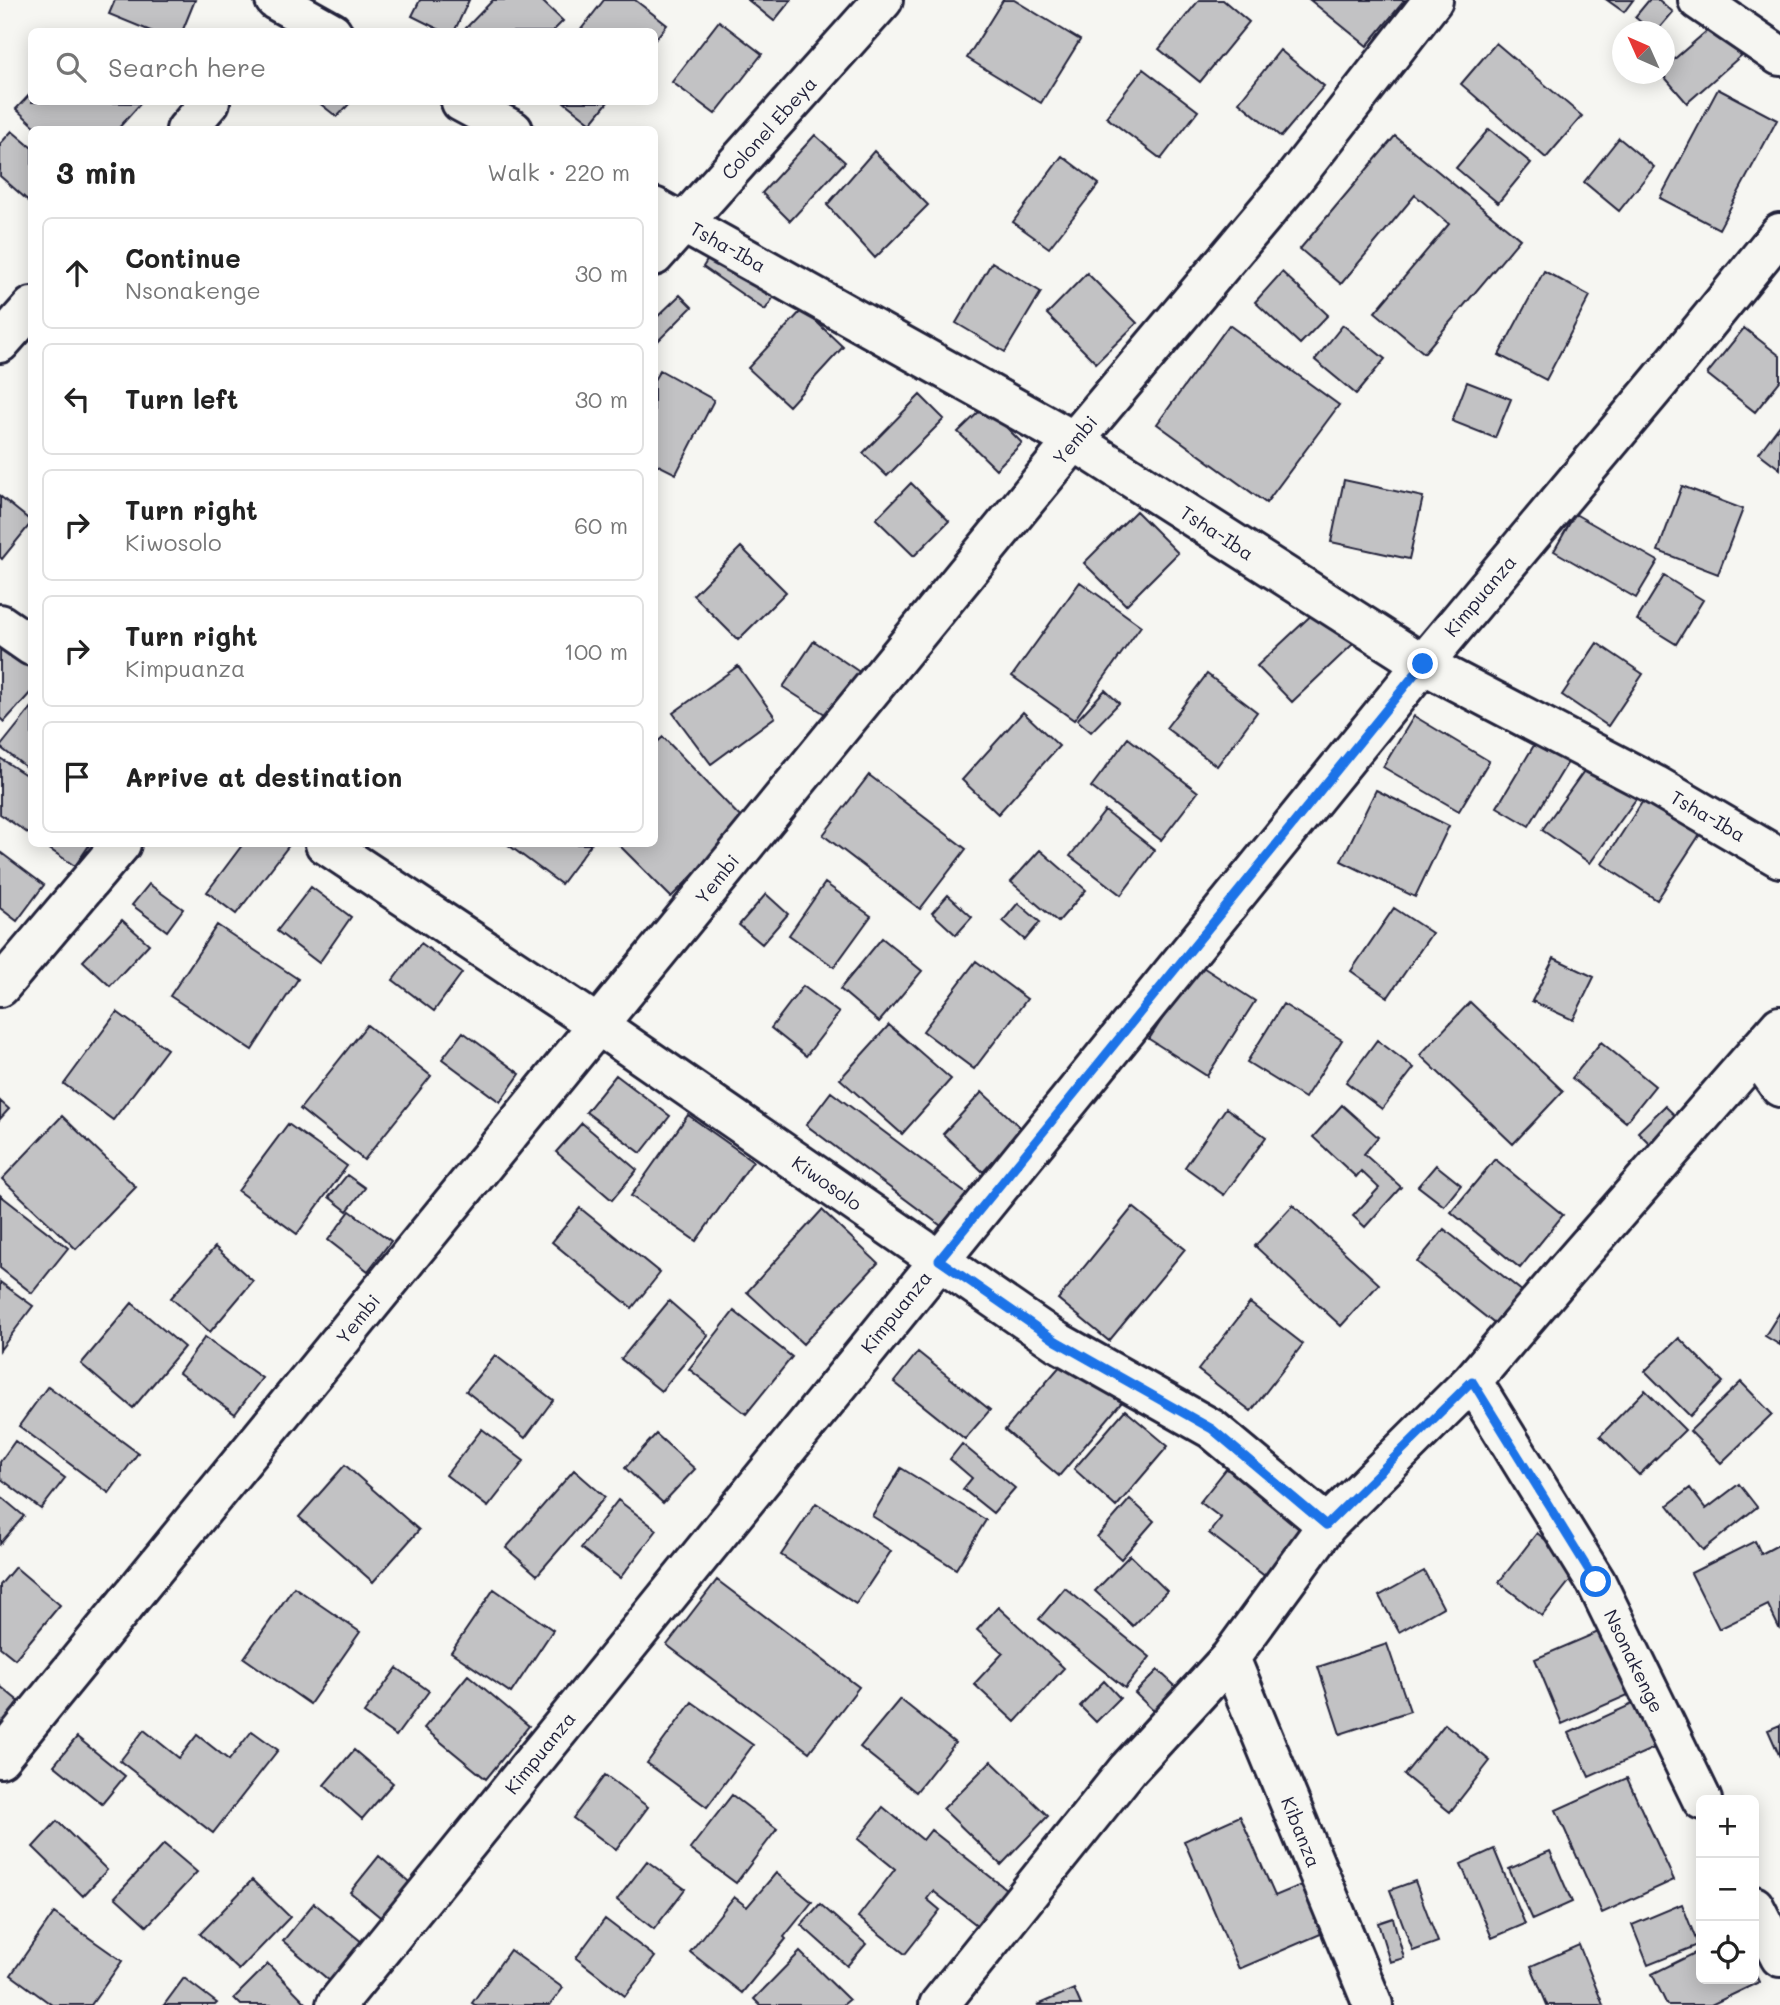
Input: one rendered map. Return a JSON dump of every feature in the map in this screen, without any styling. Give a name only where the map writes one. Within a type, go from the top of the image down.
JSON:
[{"type":"street","name":"Colonel Ebeya","points":[[658,246],[670,215],[883,0]]},
{"type":"street","name":"Yembi","points":[[0,1759],[1074,441],[1293,180],[1433,0]]},
{"type":"street","points":[[1698,0],[1780,56]]},
{"type":"street","points":[[284,10],[323,28]]},
{"type":"street","points":[[189,126],[207,105]]},
{"type":"street","points":[[467,105],[506,126]]},
{"type":"street","name":"Tsha-Iba","points":[[670,215],[1074,441],[1423,664],[1655,785],[1780,858]]},
{"type":"street","name":"Kimpuanza","points":[[336,2005],[1423,664],[1780,233]]},
{"type":"street","points":[[0,343],[28,312]]},
{"type":"street","points":[[0,624],[28,643]]},
{"type":"street","points":[[0,987],[118,847]]},
{"type":"street","name":"Kiwosolo","points":[[330,847],[598,1025],[1056,1341],[1212,1429],[1326,1525]]},
{"type":"street","points":[[1768,1040],[1780,1087]]},
{"type":"street","points":[[939,2005],[1128,1769],[1230,1658],[1326,1525],[1472,1381],[1768,1040]]},
{"type":"street","name":"Nsonakenge","points":[[1472,1381],[1596,1582],[1700,1795]]},
{"type":"street","name":"Kibanza","points":[[1230,1658],[1373,2005]]},
{"type":"street","points":[[1759,1916],[1780,1957]]},
{"type":"building","points":[[115,0],[195,0],[184,28],[143,28],[109,14]]},
{"type":"building","points":[[420,0],[469,0],[456,28],[436,28],[412,16]]},
{"type":"building","points":[[493,0],[541,0],[563,21],[556,28],[466,28]]},
{"type":"building","points":[[604,0],[635,0],[667,25],[658,36],[658,28],[582,28]]},
{"type":"building","points":[[748,0],[791,0],[774,21]]},
{"type":"building","points":[[1003,0],[1014,0],[1080,40],[1041,103],[967,58]]},
{"type":"building","points":[[1199,0],[1223,0],[1249,22],[1200,82],[1159,49]]},
{"type":"building","points":[[1310,0],[1405,0],[1367,46]]},
{"type":"building","points":[[1607,0],[1633,0],[1624,12]]},
{"type":"building","points":[[1649,0],[1659,0],[1673,12],[1665,21],[1640,21],[1635,17]]},
{"type":"building","points":[[719,21],[762,54],[715,114],[672,82]]},
{"type":"building","points":[[1715,24],[1743,54],[1687,103],[1671,84],[1675,84],[1675,59]]},
{"type":"building","points":[[1496,43],[1582,116],[1546,158],[1461,84]]},
{"type":"building","points":[[1280,50],[1324,86],[1281,137],[1239,102]]},
{"type":"building","points":[[1143,69],[1198,111],[1161,159],[1106,117]]},
{"type":"building","points":[[1718,89],[1777,120],[1719,229],[1660,198]]},
{"type":"building","points":[[28,96],[28,105],[139,105],[121,126],[35,126],[16,109]]},
{"type":"building","points":[[322,105],[348,105],[337,117]]},
{"type":"building","points":[[568,105],[606,105],[591,123]]},
{"type":"building","points":[[1489,129],[1531,163],[1498,203],[1456,168]]},
{"type":"building","points":[[12,131],[28,145],[28,200],[0,176],[0,144]]},
{"type":"building","points":[[815,135],[845,162],[790,221],[762,193]]},
{"type":"building","points":[[1395,136],[1520,239],[1424,353],[1375,312],[1449,224],[1415,195],[1341,284],[1300,249]]},
{"type":"building","points":[[1619,138],[1654,167],[1619,211],[1584,182]]},
{"type":"building","points":[[874,151],[928,205],[875,258],[827,205]]},
{"type":"building","points":[[1062,156],[1099,184],[1049,248],[1013,222]]},
{"type":"building","points":[[716,246],[779,289],[765,310],[703,267]]},
{"type":"building","points":[[992,262],[1041,292],[1005,352],[956,323]]},
{"type":"building","points":[[1544,271],[1590,296],[1546,380],[1499,355]]},
{"type":"building","points":[[1282,272],[1328,315],[1300,344],[1255,302]]},
{"type":"building","points":[[1087,273],[1137,323],[1096,363],[1047,314]]},
{"type":"building","points":[[680,295],[692,307],[658,341],[658,316]]},
{"type":"building","points":[[803,309],[843,347],[789,406],[748,368]]},
{"type":"building","points":[[1229,325],[1339,405],[1266,503],[1157,424]]},
{"type":"building","points":[[1343,325],[1385,359],[1356,394],[1315,360]]},
{"type":"building","points":[[1744,328],[1780,356],[1780,381],[1755,412],[1707,374]]},
{"type":"building","points":[[660,370],[714,400],[676,474],[658,465]]},
{"type":"building","points":[[1467,382],[1511,399],[1495,438],[1452,421]]},
{"type":"building","points":[[920,395],[944,419],[887,476],[863,453]]},
{"type":"building","points":[[985,406],[1022,443],[996,469],[958,432]]},
{"type":"building","points":[[1780,425],[1780,469],[1759,453]]},
{"type":"building","points":[[1344,480],[1423,497],[1409,559],[1331,542]]},
{"type":"building","points":[[911,483],[949,521],[914,556],[876,519]]},
{"type":"building","points":[[1682,486],[1743,509],[1718,574],[1658,551]]},
{"type":"building","points":[[0,496],[28,519],[28,527],[2,559]]},
{"type":"building","points":[[1136,511],[1178,553],[1126,605],[1084,563]]},
{"type":"building","points":[[1575,514],[1658,561],[1636,598],[1554,551]]},
{"type":"building","points":[[741,547],[786,592],[738,640],[693,595]]},
{"type":"building","points":[[1664,576],[1703,600],[1676,644],[1637,620]]},
{"type":"building","points":[[1080,582],[1141,626],[1074,720],[1012,676]]},
{"type":"building","points":[[1319,608],[1353,644],[1292,702],[1257,666]]},
{"type":"building","points":[[0,640],[28,664],[28,695],[4,722],[0,718]]},
{"type":"building","points":[[814,641],[861,673],[831,718],[783,687]]},
{"type":"building","points":[[1597,643],[1643,674],[1608,726],[1562,695]]},
{"type":"building","points":[[738,666],[775,717],[711,764],[673,713]]},
{"type":"building","points":[[1207,674],[1257,712],[1217,766],[1166,728]]},
{"type":"building","points":[[1105,690],[1119,703],[1091,732],[1077,720]]},
{"type":"building","points":[[28,712],[28,769],[0,747]]},
{"type":"building","points":[[1023,712],[1059,746],[998,814],[962,780]]},
{"type":"building","points":[[1414,716],[1489,761],[1459,811],[1383,767]]},
{"type":"building","points":[[663,737],[746,823],[671,897],[621,847],[658,847],[658,741]]},
{"type":"building","points":[[1128,738],[1198,792],[1161,840],[1091,787]]},
{"type":"building","points":[[1536,742],[1568,762],[1529,826],[1497,807]]},
{"type":"building","points":[[0,758],[28,776],[28,833],[0,814]]},
{"type":"building","points":[[1591,761],[1639,795],[1590,863],[1542,830]]},
{"type":"building","points":[[869,775],[966,849],[920,909],[823,835]]},
{"type":"building","points":[[1376,790],[1449,826],[1415,897],[1341,861]]},
{"type":"building","points":[[1650,790],[1706,825],[1657,900],[1602,864]]},
{"type":"building","points":[[1105,811],[1155,850],[1121,895],[1070,856]]},
{"type":"building","points":[[46,847],[88,847],[75,866]]},
{"type":"building","points":[[241,847],[288,847],[236,914],[207,892]]},
{"type":"building","points":[[511,847],[589,847],[561,884]]},
{"type":"building","points":[[1040,850],[1086,890],[1058,922],[1011,882]]},
{"type":"building","points":[[0,852],[44,885],[17,921],[0,908]]},
{"type":"building","points":[[825,883],[871,916],[834,967],[789,935]]},
{"type":"building","points":[[149,884],[183,909],[167,931],[132,905]]},
{"type":"building","points":[[311,887],[351,917],[319,963],[277,931]]},
{"type":"building","points":[[766,894],[788,914],[762,944],[739,925]]},
{"type":"building","points":[[948,895],[972,917],[956,935],[932,913]]},
{"type":"building","points":[[1018,903],[1040,922],[1025,940],[1003,921]]},
{"type":"building","points":[[1394,908],[1432,933],[1388,997],[1351,971]]},
{"type":"building","points":[[122,920],[149,944],[110,986],[83,961]]},
{"type":"building","points":[[217,925],[298,979],[252,1050],[170,996]]},
{"type":"building","points":[[882,938],[922,971],[879,1022],[840,989]]},
{"type":"building","points":[[421,943],[462,973],[434,1011],[393,980]]},
{"type":"building","points":[[1554,958],[1594,977],[1573,1020],[1532,1001]]},
{"type":"building","points":[[976,961],[1027,999],[974,1069],[923,1031]]},
{"type":"building","points":[[1198,964],[1255,1001],[1207,1076],[1149,1039]]},
{"type":"building","points":[[803,986],[839,1013],[806,1056],[771,1028]]},
{"type":"building","points":[[1470,1002],[1563,1091],[1513,1144],[1420,1055]]},
{"type":"building","points":[[1283,1004],[1342,1040],[1305,1098],[1247,1062]]},
{"type":"building","points":[[117,1012],[167,1049],[113,1120],[64,1084]]},
{"type":"building","points":[[367,1025],[431,1076],[364,1160],[300,1109]]},
{"type":"building","points":[[889,1025],[951,1079],[902,1134],[840,1079]]},
{"type":"building","points":[[463,1032],[520,1074],[500,1102],[442,1059]]},
{"type":"building","points":[[1377,1040],[1414,1068],[1382,1109],[1346,1082]]},
{"type":"building","points":[[1601,1042],[1655,1086],[1626,1122],[1572,1078]]},
{"type":"building","points":[[616,1075],[670,1116],[641,1153],[586,1112]]},
{"type":"building","points":[[831,1092],[968,1195],[944,1228],[806,1125]]},
{"type":"building","points":[[982,1092],[1022,1129],[983,1172],[943,1134]]},
{"type":"building","points":[[0,1101],[9,1109],[0,1119]]},
{"type":"building","points":[[1342,1105],[1378,1137],[1364,1154],[1401,1187],[1365,1227],[1353,1216],[1379,1188],[1361,1171],[1356,1177],[1313,1137]]},
{"type":"building","points":[[1665,1106],[1684,1124],[1657,1151],[1638,1132]]},
{"type":"building","points":[[1226,1108],[1266,1137],[1224,1195],[1185,1167]]},
{"type":"building","points":[[688,1115],[753,1161],[696,1241],[631,1196]]},
{"type":"building","points":[[62,1116],[136,1187],[76,1249],[2,1179]]},
{"type":"building","points":[[582,1123],[637,1170],[612,1200],[556,1152]]},
{"type":"building","points":[[288,1124],[347,1166],[297,1234],[238,1191]]},
{"type":"building","points":[[1495,1159],[1563,1215],[1520,1268],[1451,1212]]},
{"type":"building","points":[[1436,1165],[1461,1185],[1444,1206],[1418,1186]]},
{"type":"building","points":[[347,1175],[365,1188],[347,1211],[329,1197]]},
{"type":"building","points":[[0,1195],[68,1248],[32,1293],[0,1268]]},
{"type":"building","points":[[1293,1205],[1379,1284],[1341,1326],[1255,1246]]},
{"type":"building","points":[[1133,1207],[1185,1249],[1109,1341],[1058,1299]]},
{"type":"building","points":[[580,1208],[660,1273],[632,1308],[552,1242]]},
{"type":"building","points":[[822,1210],[878,1263],[803,1344],[747,1292]]},
{"type":"building","points":[[350,1211],[391,1241],[368,1271],[328,1240]]},
{"type":"building","points":[[1444,1229],[1533,1300],[1506,1333],[1417,1262]]},
{"type":"building","points":[[215,1247],[253,1281],[210,1332],[171,1298]]},
{"type":"building","points":[[0,1282],[33,1306],[0,1350]]},
{"type":"building","points":[[669,1301],[708,1335],[661,1391],[621,1359]]},
{"type":"building","points":[[132,1303],[184,1347],[133,1408],[81,1364]]},
{"type":"building","points":[[1250,1303],[1303,1344],[1251,1411],[1198,1370]]},
{"type":"building","points":[[734,1311],[792,1357],[746,1414],[689,1369]]},
{"type":"building","points":[[1780,1312],[1780,1345],[1765,1336]]},
{"type":"building","points":[[205,1337],[262,1378],[235,1414],[179,1373]]},
{"type":"building","points":[[1679,1338],[1723,1382],[1690,1416],[1645,1371]]},
{"type":"building","points":[[918,1352],[990,1410],[965,1439],[894,1382]]},
{"type":"building","points":[[495,1355],[553,1400],[525,1438],[466,1391]]},
{"type":"building","points":[[1068,1357],[1122,1402],[1059,1476],[1005,1430]]},
{"type":"building","points":[[1741,1382],[1772,1414],[1721,1463],[1690,1431]]},
{"type":"building","points":[[48,1386],[138,1453],[109,1493],[19,1426]]},
{"type":"building","points":[[1645,1390],[1685,1430],[1639,1475],[1600,1436]]},
{"type":"building","points":[[1125,1410],[1168,1446],[1116,1507],[1074,1469]]},
{"type":"building","points":[[482,1429],[524,1461],[488,1507],[446,1475]]},
{"type":"building","points":[[656,1434],[695,1469],[663,1503],[625,1468]]},
{"type":"building","points":[[15,1441],[65,1478],[41,1509],[0,1478],[0,1462]]},
{"type":"building","points":[[962,1444],[1015,1488],[993,1513],[963,1489],[972,1478],[950,1459]]},
{"type":"building","points":[[1231,1463],[1308,1524],[1266,1577],[1209,1533],[1221,1518],[1200,1502]]},
{"type":"building","points":[[345,1465],[419,1530],[373,1582],[299,1517]]},
{"type":"building","points":[[901,1468],[986,1520],[956,1569],[872,1516]]},
{"type":"building","points":[[574,1470],[605,1497],[537,1575],[506,1548]]},
{"type":"building","points":[[1739,1484],[1757,1507],[1703,1550],[1668,1505],[1690,1488],[1706,1509]]},
{"type":"building","points":[[0,1496],[24,1516],[0,1544]]},
{"type":"building","points":[[1130,1499],[1154,1521],[1121,1559],[1097,1537]]},
{"type":"building","points":[[618,1500],[657,1530],[620,1578],[581,1548]]},
{"type":"building","points":[[816,1503],[891,1551],[856,1604],[781,1555]]},
{"type":"building","points":[[1537,1533],[1580,1568],[1542,1616],[1499,1582]]},
{"type":"building","points":[[1755,1541],[1761,1554],[1780,1544],[1780,1630],[1768,1605],[1719,1629],[1691,1573]]},
{"type":"building","points":[[1130,1555],[1167,1591],[1133,1626],[1095,1591]]},
{"type":"building","points":[[15,1567],[60,1605],[15,1659],[0,1647],[0,1585]]},
{"type":"building","points":[[1424,1571],[1443,1607],[1399,1632],[1379,1596]]},
{"type":"building","points":[[717,1580],[859,1687],[809,1752],[667,1645]]},
{"type":"building","points":[[294,1587],[360,1632],[310,1704],[244,1658]]},
{"type":"building","points":[[1065,1588],[1150,1657],[1125,1688],[1039,1619]]},
{"type":"building","points":[[494,1589],[553,1630],[511,1693],[451,1652]]},
{"type":"building","points":[[998,1607],[1064,1668],[1015,1722],[974,1684],[1003,1653],[977,1630]]},
{"type":"building","points":[[1610,1627],[1637,1691],[1562,1724],[1535,1659]]},
{"type":"building","points":[[1387,1644],[1410,1711],[1340,1734],[1318,1667]]},
{"type":"building","points":[[397,1668],[429,1691],[396,1736],[364,1713]]},
{"type":"building","points":[[1158,1670],[1188,1698],[1165,1722],[1135,1693]]},
{"type":"building","points":[[468,1675],[529,1726],[486,1779],[424,1728]]},
{"type":"building","points":[[1104,1681],[1120,1698],[1096,1722],[1080,1706]]},
{"type":"building","points":[[0,1686],[22,1704],[3,1729],[0,1727]]},
{"type":"building","points":[[900,1699],[955,1743],[916,1792],[860,1747]]},
{"type":"building","points":[[1641,1700],[1661,1745],[1589,1777],[1569,1733]]},
{"type":"building","points":[[692,1702],[753,1745],[707,1807],[647,1763]]},
{"type":"building","points":[[1445,1724],[1490,1761],[1450,1812],[1404,1775]]},
{"type":"building","points":[[1780,1725],[1780,1757],[1768,1730]]},
{"type":"building","points":[[144,1730],[179,1758],[197,1735],[229,1760],[252,1731],[278,1750],[213,1833],[120,1761]]},
{"type":"building","points":[[77,1737],[125,1776],[102,1804],[54,1765]]},
{"type":"building","points":[[354,1750],[393,1783],[362,1819],[324,1785]]},
{"type":"building","points":[[991,1761],[1048,1816],[1001,1865],[943,1809]]},
{"type":"building","points":[[605,1775],[648,1807],[616,1850],[573,1818]]},
{"type":"building","points":[[1627,1778],[1674,1880],[1602,1913],[1556,1810]]},
{"type":"building","points":[[732,1795],[777,1829],[736,1883],[690,1849]]},
{"type":"building","points":[[883,1807],[923,1840],[931,1830],[1016,1897],[987,1933],[933,1891],[927,1899],[940,1910],[905,1954],[858,1917],[895,1869],[858,1839]]},
{"type":"building","points":[[1240,1816],[1275,1896],[1301,1885],[1323,1933],[1239,1969],[1184,1841]]},
{"type":"building","points":[[57,1821],[107,1870],[83,1896],[33,1847]]},
{"type":"building","points":[[164,1844],[197,1872],[147,1926],[115,1897]]},
{"type":"building","points":[[1494,1849],[1525,1924],[1492,1938],[1461,1864]]},
{"type":"building","points":[[1550,1851],[1572,1902],[1532,1920],[1509,1869]]},
{"type":"building","points":[[379,1856],[414,1886],[385,1921],[350,1892]]},
{"type":"building","points":[[647,1861],[685,1889],[654,1929],[617,1900]]},
{"type":"building","points":[[776,1873],[812,1902],[742,1993],[690,1952],[734,1897],[747,1907]]},
{"type":"building","points":[[252,1880],[290,1917],[239,1970],[200,1934]]},
{"type":"building","points":[[1415,1881],[1438,1942],[1413,1951],[1390,1890]]},
{"type":"building","points":[[314,1903],[363,1943],[331,1982],[283,1941]]},
{"type":"building","points":[[820,1904],[866,1944],[847,1966],[801,1925]]},
{"type":"building","points":[[1682,1904],[1696,1946],[1648,1965],[1632,1925]]},
{"type":"building","points":[[54,1913],[122,1961],[91,2005],[52,2005],[11,1975]]},
{"type":"building","points":[[1393,1918],[1404,1958],[1390,1962],[1378,1923]]},
{"type":"building","points":[[605,1919],[655,1957],[625,1996],[576,1958]]},
{"type":"building","points":[[1579,1945],[1603,2005],[1547,2005],[1531,1966]]},
{"type":"building","points":[[510,1950],[563,1988],[550,2005],[472,2003]]},
{"type":"building","points":[[800,1952],[849,2000],[843,2005],[760,2005],[754,1999]]},
{"type":"building","points":[[1696,1952],[1696,1984],[1755,1984],[1711,2005],[1667,2005],[1652,1974]]},
{"type":"building","points":[[268,1964],[308,2005],[241,2005],[234,1998]]},
{"type":"building","points":[[184,1978],[217,2003],[164,2005]]},
{"type":"building","points":[[1074,1989],[1081,2005],[1037,2005]]},
{"type":"route","points":[[1423,664],[939,1260],[1056,1341],[1212,1429],[1326,1525],[1472,1381],[1596,1582]]}]
